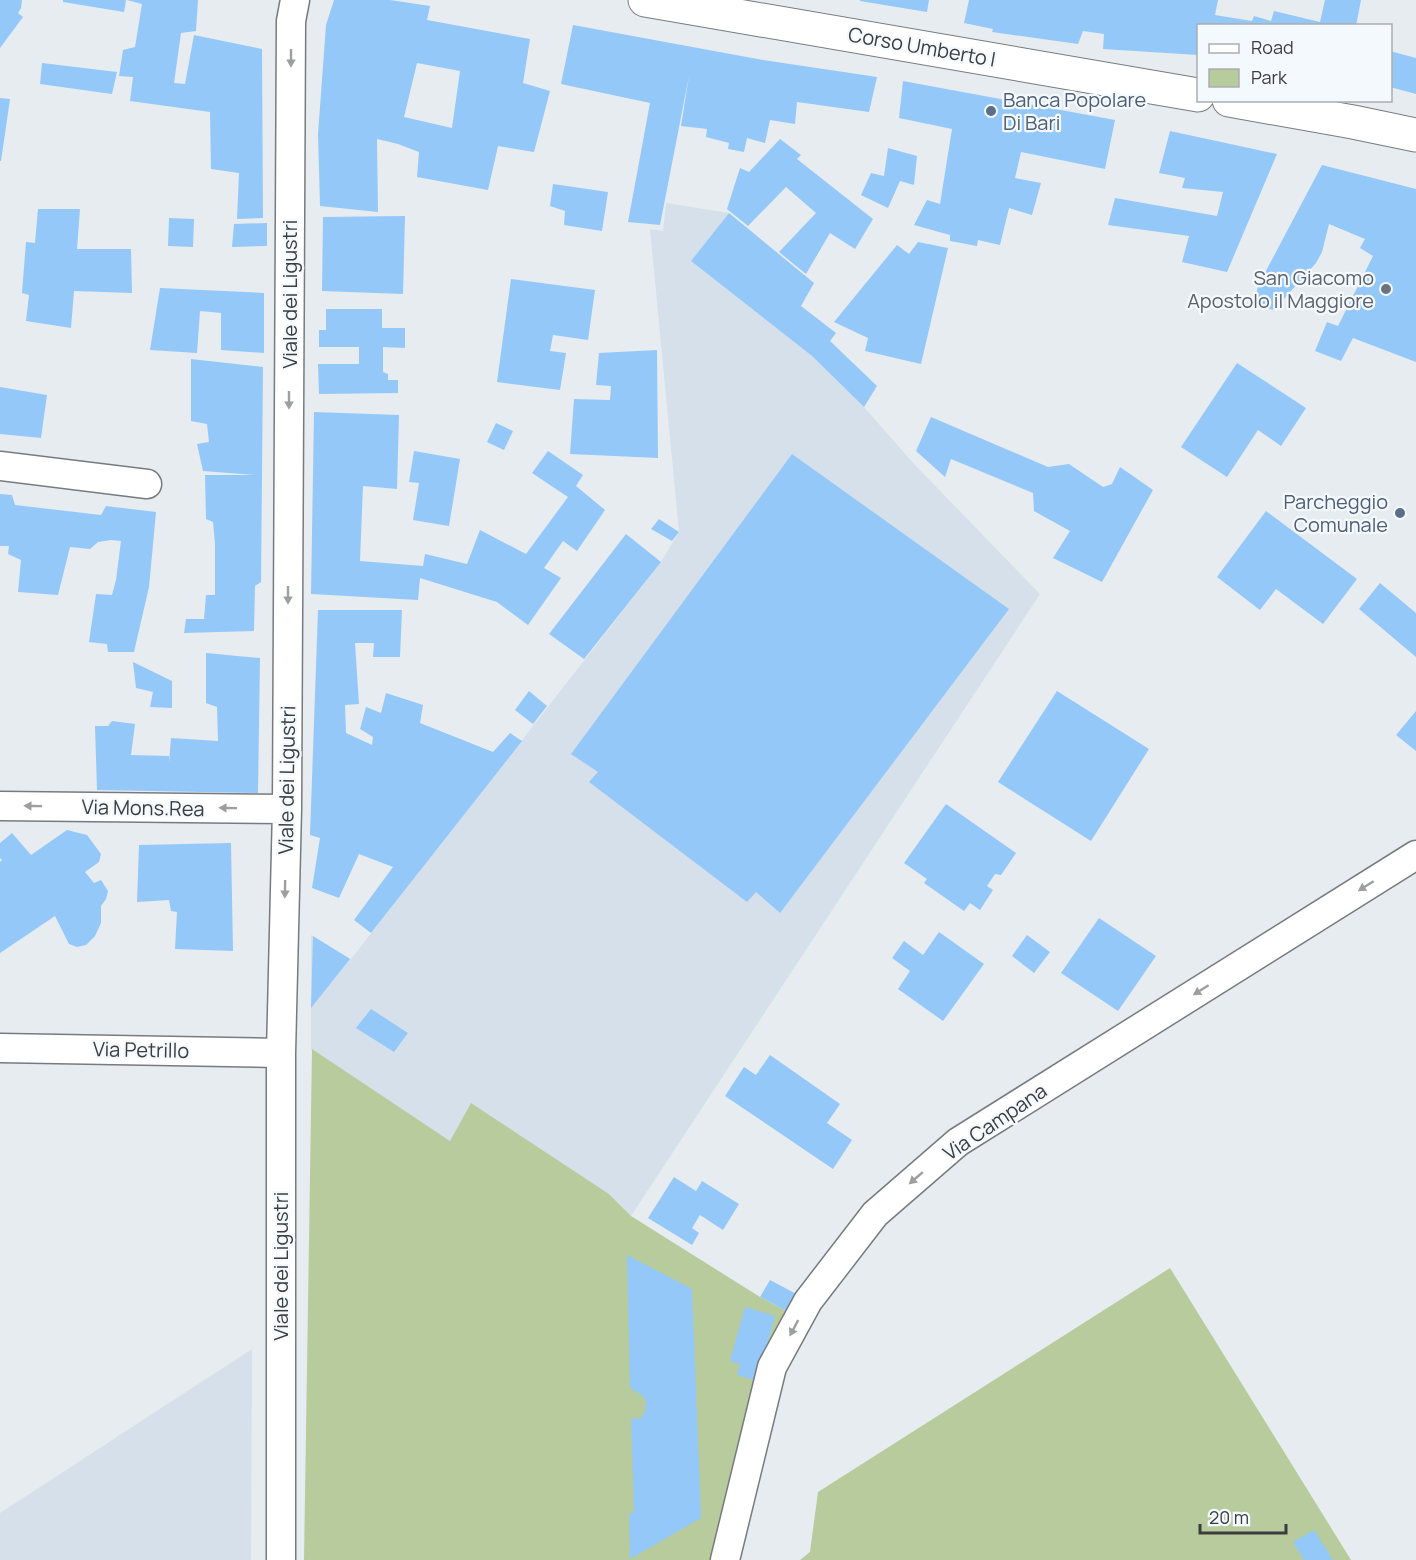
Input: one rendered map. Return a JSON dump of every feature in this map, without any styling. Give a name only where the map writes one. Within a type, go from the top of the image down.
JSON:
[{"type":"main road","name":"Corso Umberto I","points":[[645,0],[1197,95]]},
{"type":"main road","points":[[1240,102],[1416,135]]},
{"type":"street","name":"Viale dei Ligustri","points":[[281,1560],[281,1053],[287,809],[291,21],[295,0]]},
{"type":"street","points":[[0,466],[147,484]]},
{"type":"street","name":"Via Mons.Rea","points":[[0,806],[287,809]]},
{"type":"street","name":"Via Campana","points":[[725,1560],[772,1367],[808,1301],[874,1215],[958,1142],[1416,855]]},
{"type":"street","name":"Via Petrillo","points":[[0,1048],[281,1053]]},
{"type":"shaded area","points":[[666,203],[729,213],[691,261],[812,356],[864,407],[914,464],[1040,594],[631,1216],[609,1194],[471,1104],[450,1141],[311,1050],[311,935],[351,959],[661,562],[679,532],[650,229],[663,231]]},
{"type":"shaded area","points":[[252,1349],[251,1560],[0,1560],[0,1513]]},
{"type":"green space","points":[[312,1049],[450,1141],[471,1103],[609,1194],[631,1216],[760,1297],[792,1314],[757,1381],[711,1560],[304,1560]]},
{"type":"green space","points":[[1170,1268],[1351,1560],[800,1560],[810,1552],[818,1492]]},
{"type":"building","points":[[0,0],[22,0],[18,13],[23,17],[0,48]]},
{"type":"building","points":[[63,0],[126,0],[124,12],[63,2]]},
{"type":"building","points":[[127,0],[198,0],[196,31],[181,33],[174,83],[185,84],[194,35],[262,49],[263,218],[237,219],[239,173],[211,169],[210,112],[130,101],[133,77],[119,76],[123,50],[135,47],[142,4]]},
{"type":"building","points":[[334,0],[390,0],[430,6],[427,20],[530,39],[523,83],[550,91],[534,152],[498,146],[488,190],[417,177],[419,152],[377,139],[378,212],[320,206],[318,134],[326,25]],"holes":[[[417,63],[460,71],[452,128],[404,117]]]},
{"type":"building","points":[[860,0],[929,0],[927,12]]},
{"type":"building","points":[[969,0],[1218,0],[1215,15],[1252,21],[1254,16],[1271,21],[1274,11],[1320,22],[1325,0],[1361,0],[1356,24],[1197,24],[1197,55],[1103,49],[1104,34],[1083,31],[1078,44],[992,32],[993,29],[964,23]]},
{"type":"building","points":[[573,25],[763,60],[877,77],[869,112],[797,102],[795,124],[770,120],[765,143],[747,138],[744,152],[728,149],[729,143],[706,137],[707,129],[681,126],[689,76],[660,225],[628,222],[650,103],[561,84]]},
{"type":"building","points":[[1392,52],[1416,58],[1416,94],[1392,88]]},
{"type":"building","points":[[42,63],[117,72],[112,94],[40,84]]},
{"type":"building","points":[[903,81],[1115,120],[1105,169],[1021,152],[1015,178],[1041,183],[1032,215],[1009,208],[1000,245],[978,240],[977,246],[950,241],[950,235],[914,225],[927,200],[940,204],[952,129],[899,118]]},
{"type":"building","points":[[0,98],[10,99],[1,161],[0,161]]},
{"type":"building","points":[[1170,131],[1277,154],[1227,272],[1182,262],[1189,236],[1108,225],[1115,198],[1217,216],[1223,192],[1182,188],[1185,178],[1159,173]]},
{"type":"building","points":[[780,139],[801,155],[797,159],[873,219],[855,249],[830,233],[806,274],[779,252],[816,213],[786,187],[748,226],[727,209],[740,168],[749,172]]},
{"type":"building","points":[[888,148],[917,156],[914,185],[900,181],[888,208],[861,195],[871,173],[884,176]]},
{"type":"building","points":[[1322,165],[1416,189],[1416,362],[1353,338],[1341,361],[1315,351],[1327,322],[1338,326],[1373,256],[1360,248],[1365,239],[1329,224],[1322,252],[1316,263],[1274,310],[1254,305],[1258,286]]},
{"type":"building","points":[[553,184],[608,192],[602,231],[564,225],[565,211],[550,206]]},
{"type":"building","points":[[38,209],[80,209],[77,249],[131,249],[132,293],[74,291],[71,328],[26,321],[29,295],[22,293],[26,242],[35,243]]},
{"type":"building","points":[[729,213],[814,283],[801,306],[836,333],[830,341],[877,386],[864,407],[812,356],[691,261]]},
{"type":"building","points":[[405,216],[403,294],[322,291],[323,217]]},
{"type":"building","points":[[169,218],[194,219],[193,247],[168,246]]},
{"type":"building","points":[[267,223],[267,246],[232,247],[234,224]]},
{"type":"building","points":[[918,242],[948,248],[921,364],[865,351],[868,338],[834,322],[897,245],[909,254]]},
{"type":"building","points":[[511,279],[595,290],[588,340],[553,335],[550,351],[566,353],[560,390],[497,382]]},
{"type":"building","points":[[160,288],[264,293],[264,353],[221,350],[221,313],[200,311],[197,353],[150,350]]},
{"type":"building","points":[[326,309],[382,309],[382,328],[405,328],[405,348],[383,347],[383,372],[388,374],[388,380],[398,380],[398,393],[319,394],[318,364],[359,364],[359,347],[319,347],[319,330],[326,330]]},
{"type":"building","points":[[657,350],[658,458],[570,454],[574,399],[610,400],[611,386],[596,385],[599,353]]},
{"type":"building","points":[[191,359],[263,367],[261,582],[255,586],[254,631],[184,633],[186,619],[204,619],[206,595],[215,595],[215,544],[213,522],[206,519],[205,475],[255,475],[203,471],[197,444],[209,442],[207,424],[191,421]]},
{"type":"building","points":[[1237,363],[1306,408],[1281,446],[1258,430],[1227,477],[1181,447]]},
{"type":"building","points":[[0,387],[47,395],[41,438],[0,434]]},
{"type":"building","points":[[314,412],[399,415],[397,489],[363,486],[360,561],[423,566],[425,554],[467,564],[480,530],[526,554],[568,497],[532,473],[548,451],[583,475],[576,486],[605,510],[577,551],[563,541],[544,568],[561,578],[528,625],[497,602],[420,578],[418,600],[311,594]]},
{"type":"building","points":[[931,417],[1048,467],[1069,464],[1103,487],[1112,484],[1120,467],[1153,490],[1102,582],[1053,558],[1070,531],[1034,511],[1033,493],[951,459],[945,477],[916,451]]},
{"type":"building","points":[[496,423],[513,431],[504,450],[487,442]]},
{"type":"building","points":[[414,451],[460,459],[449,526],[413,520],[419,483],[409,482]]},
{"type":"building","points":[[792,454],[1009,609],[780,913],[756,892],[747,902],[589,782],[598,772],[571,754]]},
{"type":"building","points":[[0,494],[12,495],[15,505],[101,515],[106,506],[156,512],[149,587],[134,652],[108,652],[107,644],[89,642],[96,594],[112,595],[121,541],[98,542],[90,549],[70,547],[58,595],[18,592],[21,560],[8,554],[9,546],[0,546]]},
{"type":"building","points":[[1266,511],[1357,579],[1323,624],[1276,589],[1260,610],[1217,577]]},
{"type":"building","points":[[659,519],[679,532],[672,541],[651,529]]},
{"type":"building","points":[[626,534],[661,562],[584,659],[549,634]]},
{"type":"building","points":[[1380,583],[1416,613],[1416,657],[1359,609]]},
{"type":"building","points":[[318,610],[402,610],[400,657],[373,657],[374,643],[355,643],[359,704],[345,705],[346,733],[372,745],[373,737],[360,729],[366,707],[381,713],[386,693],[423,705],[420,723],[493,752],[510,733],[522,741],[371,933],[354,920],[393,867],[359,854],[339,898],[312,888],[320,838],[310,835]]},
{"type":"building","points":[[206,653],[260,658],[258,793],[97,790],[95,726],[108,726],[112,721],[135,724],[131,755],[169,756],[169,763],[171,738],[218,741],[217,707],[206,703]]},
{"type":"building","points":[[133,662],[172,681],[172,708],[150,707],[153,692],[136,688]]},
{"type":"building","points":[[529,691],[547,706],[533,724],[515,710]]},
{"type":"building","points":[[1057,691],[1149,749],[1091,841],[998,782]]},
{"type":"building","points":[[1416,711],[1416,751],[1396,735]]},
{"type":"building","points":[[946,804],[1016,853],[1001,875],[995,874],[987,886],[993,890],[980,910],[970,903],[964,911],[924,883],[927,879],[904,863]]},
{"type":"building","points":[[67,830],[87,835],[101,854],[99,862],[85,872],[94,883],[101,880],[108,891],[101,906],[101,923],[95,936],[86,945],[77,947],[69,944],[55,916],[0,953],[0,862],[2,860],[0,843],[12,833],[31,855]]},
{"type":"building","points":[[231,843],[233,951],[175,949],[177,912],[171,911],[169,900],[137,902],[139,845]]},
{"type":"building","points":[[1099,918],[1156,956],[1118,1011],[1061,973]]},
{"type":"building","points":[[939,932],[984,964],[943,1021],[898,989],[910,971],[892,958],[904,941],[923,955]]},
{"type":"building","points":[[1027,935],[1050,952],[1034,973],[1012,956]]},
{"type":"building","points":[[313,936],[350,959],[311,1008]]},
{"type":"building","points":[[371,1009],[408,1033],[394,1052],[356,1028]]},
{"type":"building","points":[[770,1055],[840,1104],[827,1123],[852,1140],[833,1169],[725,1096],[744,1067],[756,1075]]},
{"type":"building","points":[[674,1177],[696,1191],[702,1181],[739,1204],[723,1230],[700,1215],[692,1228],[699,1233],[692,1245],[648,1218]]},
{"type":"building","points":[[627,1255],[692,1289],[701,1518],[630,1559],[629,1515],[634,1511],[631,1418],[642,1417],[646,1402],[643,1396],[630,1388]]},
{"type":"building","points":[[770,1280],[802,1297],[792,1314],[760,1297]]},
{"type":"building","points":[[745,1307],[775,1316],[757,1381],[737,1375],[740,1364],[730,1361]]},
{"type":"building","points":[[1314,1530],[1333,1560],[1304,1560],[1293,1542]]},
{"type":"place","name":"Banca Popolare Di Bari","points":[[991,111]]},
{"type":"place","name":"San Giacomo Apostolo il Maggiore","points":[[1386,289]]},
{"type":"place","name":"Parcheggio Comunale","points":[[1400,513]]}]
